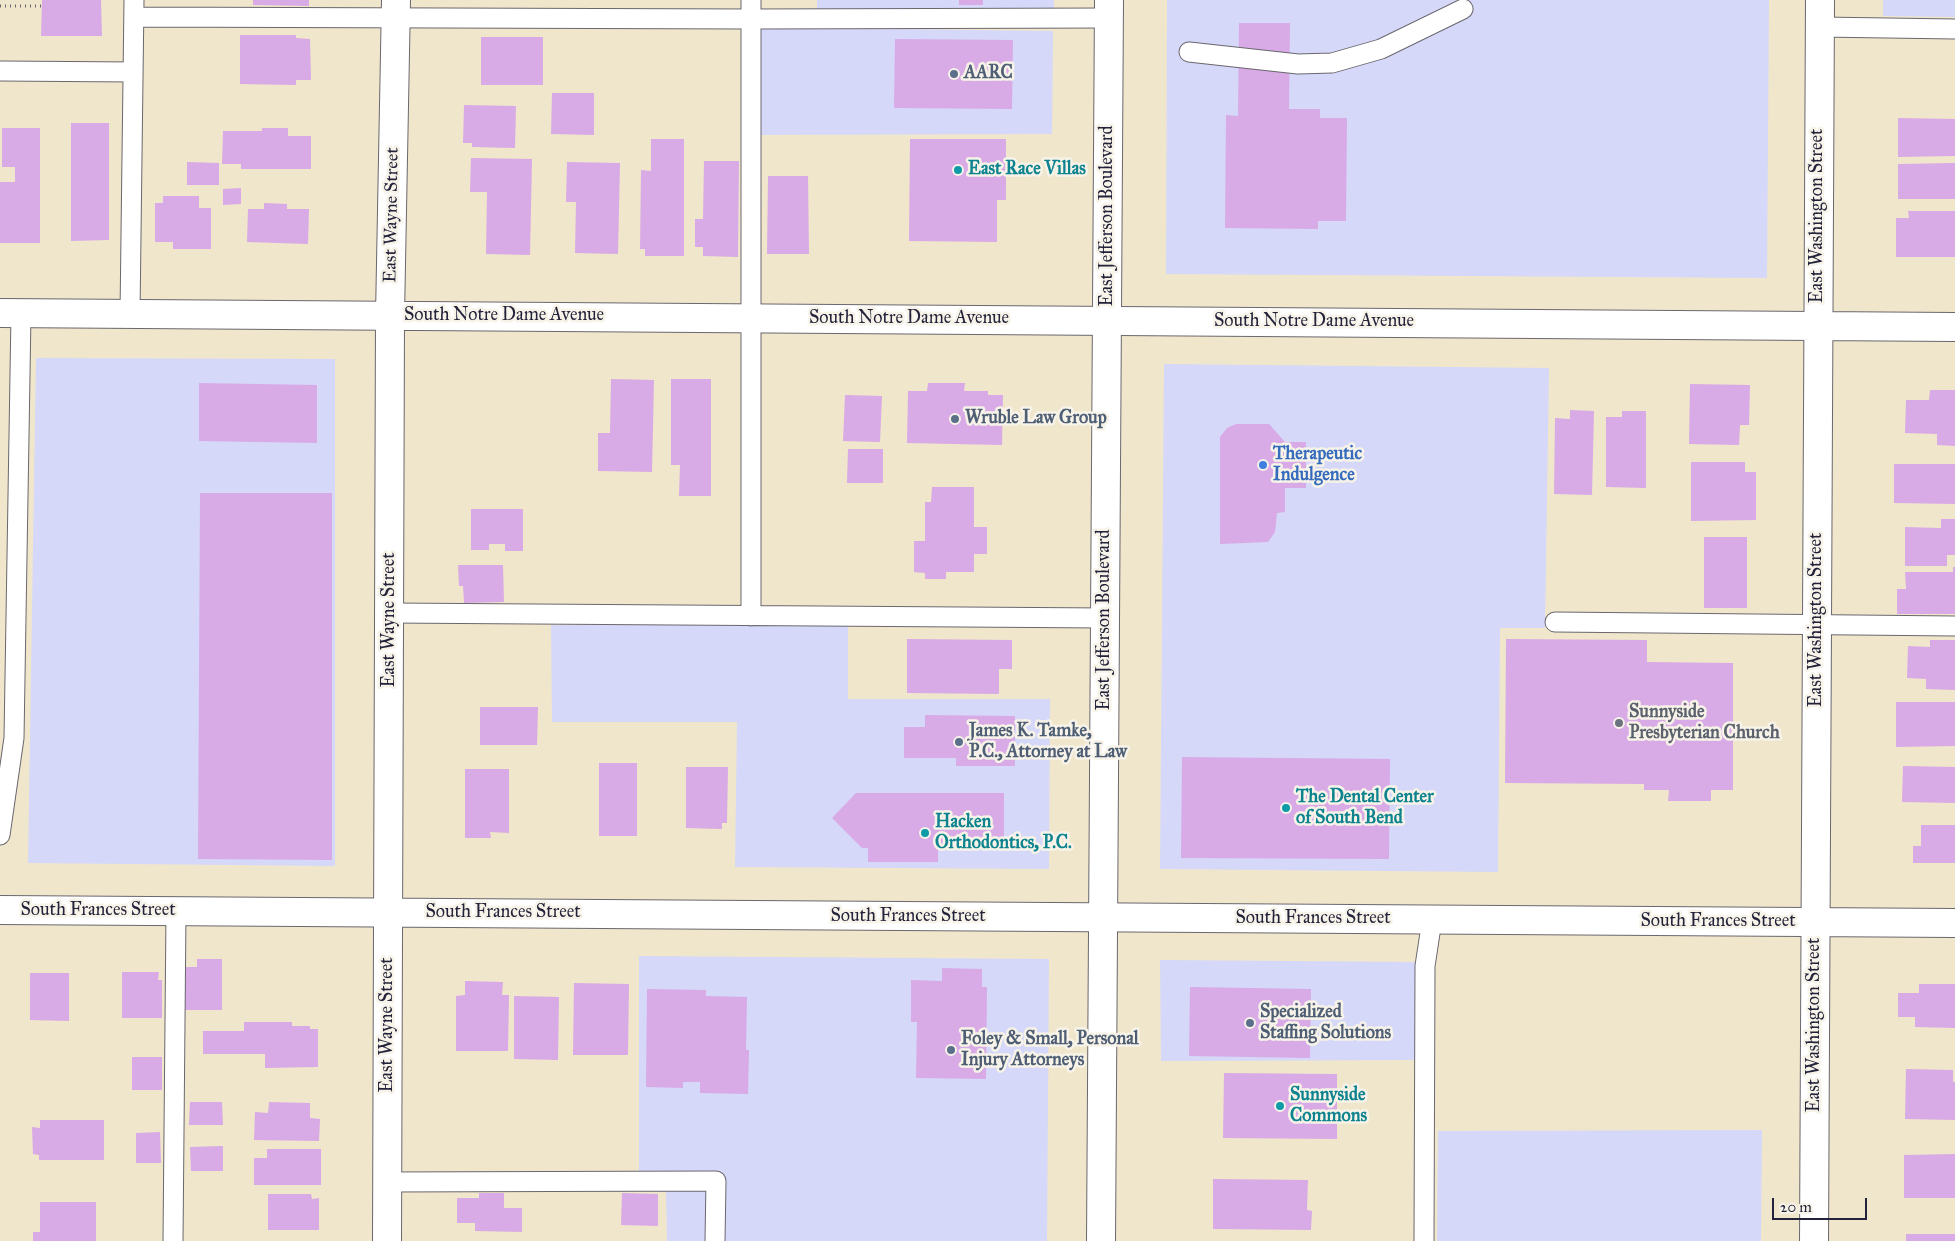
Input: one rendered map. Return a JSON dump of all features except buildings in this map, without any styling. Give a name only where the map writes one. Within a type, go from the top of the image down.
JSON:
[{"type":"street","name":"East Washington Street","points":[[1814,1241],[1820,0]]},
{"type":"street","name":"East Wayne Street","points":[[387,1241],[390,316],[396,9]]},
{"type":"street","name":"East Jefferson Boulevard","points":[[1101,1241],[1109,9]]},
{"type":"street","name":"South Notre Dame Avenue","points":[[10,313],[1955,326]]},
{"type":"street","name":"South Frances Street","points":[[0,910],[1955,923]]},
{"type":"lane","points":[[751,0],[751,616]]},
{"type":"lane","points":[[130,314],[134,8],[396,9],[751,19],[1109,9]]},
{"type":"lane","points":[[1189,52],[1298,64],[1332,63],[1381,50],[1463,9]]},
{"type":"lane","points":[[1820,27],[1955,29]]},
{"type":"lane","points":[[0,71],[133,72]]},
{"type":"lane","points":[[0,835],[14,738],[8,558],[10,313]]},
{"type":"lane","points":[[390,613],[1104,618]]},
{"type":"lane","points":[[1555,622],[1955,626]]},
{"type":"lane","points":[[173,1241],[176,912]]},
{"type":"lane","points":[[1424,1241],[1425,966],[1432,920]]},
{"type":"lane","points":[[387,1182],[716,1182],[715,1241]]},
{"type":"path","points":[[15,0],[15,6]]},
{"type":"path","points":[[0,6],[42,6]]},
{"type":"shaded area","points":[[817,0],[1054,0],[1054,10],[817,10]]},
{"type":"shaded area","points":[[1167,0],[1769,0],[1767,278],[1166,274]]},
{"type":"shaded area","points":[[1883,0],[1955,0],[1955,17],[1883,16]]},
{"type":"shaded area","points":[[743,27],[1053,31],[1052,134],[743,135]]},
{"type":"shaded area","points":[[36,358],[335,359],[335,866],[28,863]]},
{"type":"shaded area","points":[[1164,364],[1549,368],[1545,628],[1500,628],[1498,872],[1160,869]]},
{"type":"shaded area","points":[[551,625],[848,625],[848,699],[1050,699],[1049,869],[735,867],[737,722],[552,722]]},
{"type":"shaded area","points":[[639,956],[1049,959],[1047,1241],[667,1241],[666,1192],[639,1191]]},
{"type":"shaded area","points":[[1160,960],[1418,962],[1417,1060],[1161,1061]]},
{"type":"shaded area","points":[[1762,1130],[1761,1241],[1437,1241],[1438,1131]]},
{"type":"place","name":"AARC","points":[[954,74]]},
{"type":"place","name":"East Race Villas","points":[[958,170]]},
{"type":"place","name":"Wruble Law Group","points":[[955,419]]},
{"type":"place","name":"Therapeutic Indulgence","points":[[1263,465]]},
{"type":"place","name":"Sunnyside Presbyterian Church","points":[[1619,723]]},
{"type":"place","name":"James K. Tamke, P.C., Attorney at Law","points":[[959,742]]},
{"type":"place","name":"The Dental Center of South Bend","points":[[1286,808]]},
{"type":"place","name":"Hacken Orthodontics, P.C.","points":[[925,833]]},
{"type":"place","name":"Specialized Staffing Solutions","points":[[1250,1023]]},
{"type":"place","name":"Foley & Small, Personal Injury Attorneys","points":[[951,1050]]},
{"type":"place","name":"Sunnyside Commons","points":[[1280,1106]]}]
